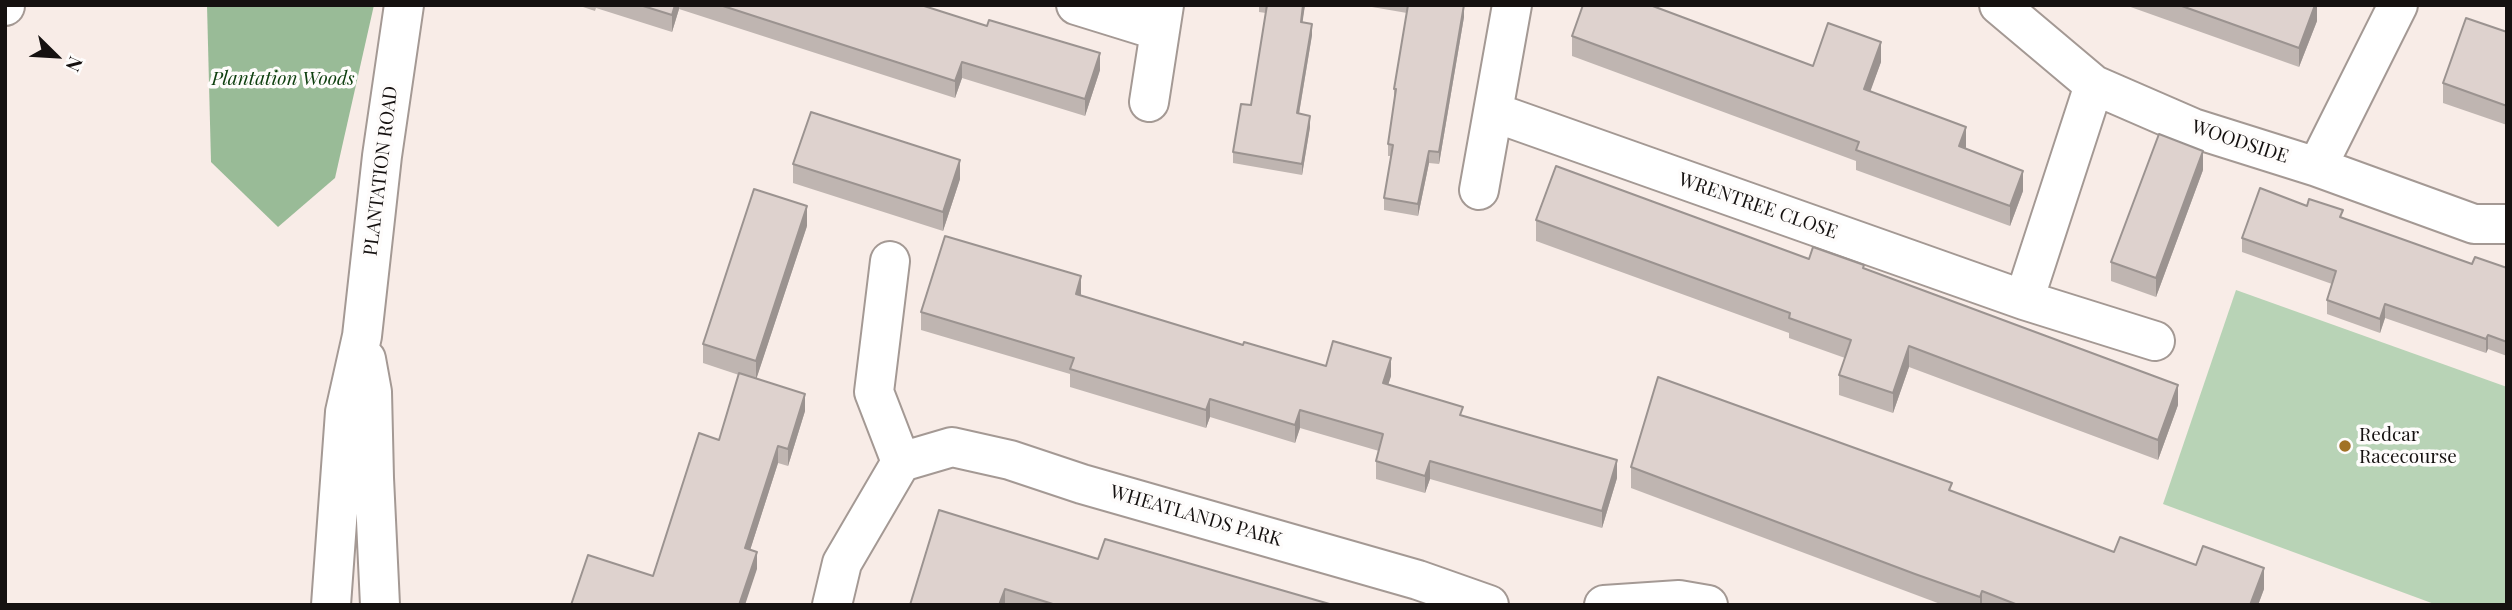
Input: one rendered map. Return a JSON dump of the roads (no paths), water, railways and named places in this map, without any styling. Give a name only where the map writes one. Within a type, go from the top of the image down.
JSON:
[{"type":"street","name":"PLANTATION ROAD","points":[[331,605],[345,412],[362,336],[382,156],[404,5]]},
{"type":"street","points":[[1076,5],[1162,18],[1149,102]]},
{"type":"street","points":[[1479,190],[1512,5]]},
{"type":"street","name":"WOODSIDE","points":[[1999,5],[2094,85],[2193,128],[2317,167],[2474,224],[2507,224]]},
{"type":"street","points":[[2317,167],[2398,5]]},
{"type":"street","points":[[2024,300],[2094,85]]},
{"type":"street","name":"WRENTREE CLOSE","points":[[1493,112],[2024,300],[2155,341]]},
{"type":"street","points":[[832,605],[842,564],[901,462],[874,392],[890,261]]},
{"type":"street","name":"PLANTATION ROAD","points":[[362,336],[372,392],[380,605]]},
{"type":"street","name":"WHEATLANDS PARK","points":[[901,462],[953,447],[1010,460],[1082,484],[1418,580],[1489,605]]},
{"type":"street","points":[[1605,605],[1679,600],[1708,605]]},
{"type":"place","name":"Redcar Racecourse","points":[[2345,446]]},
{"type":"park label","name":"Plantation Woods","points":[[283,79]]}]
